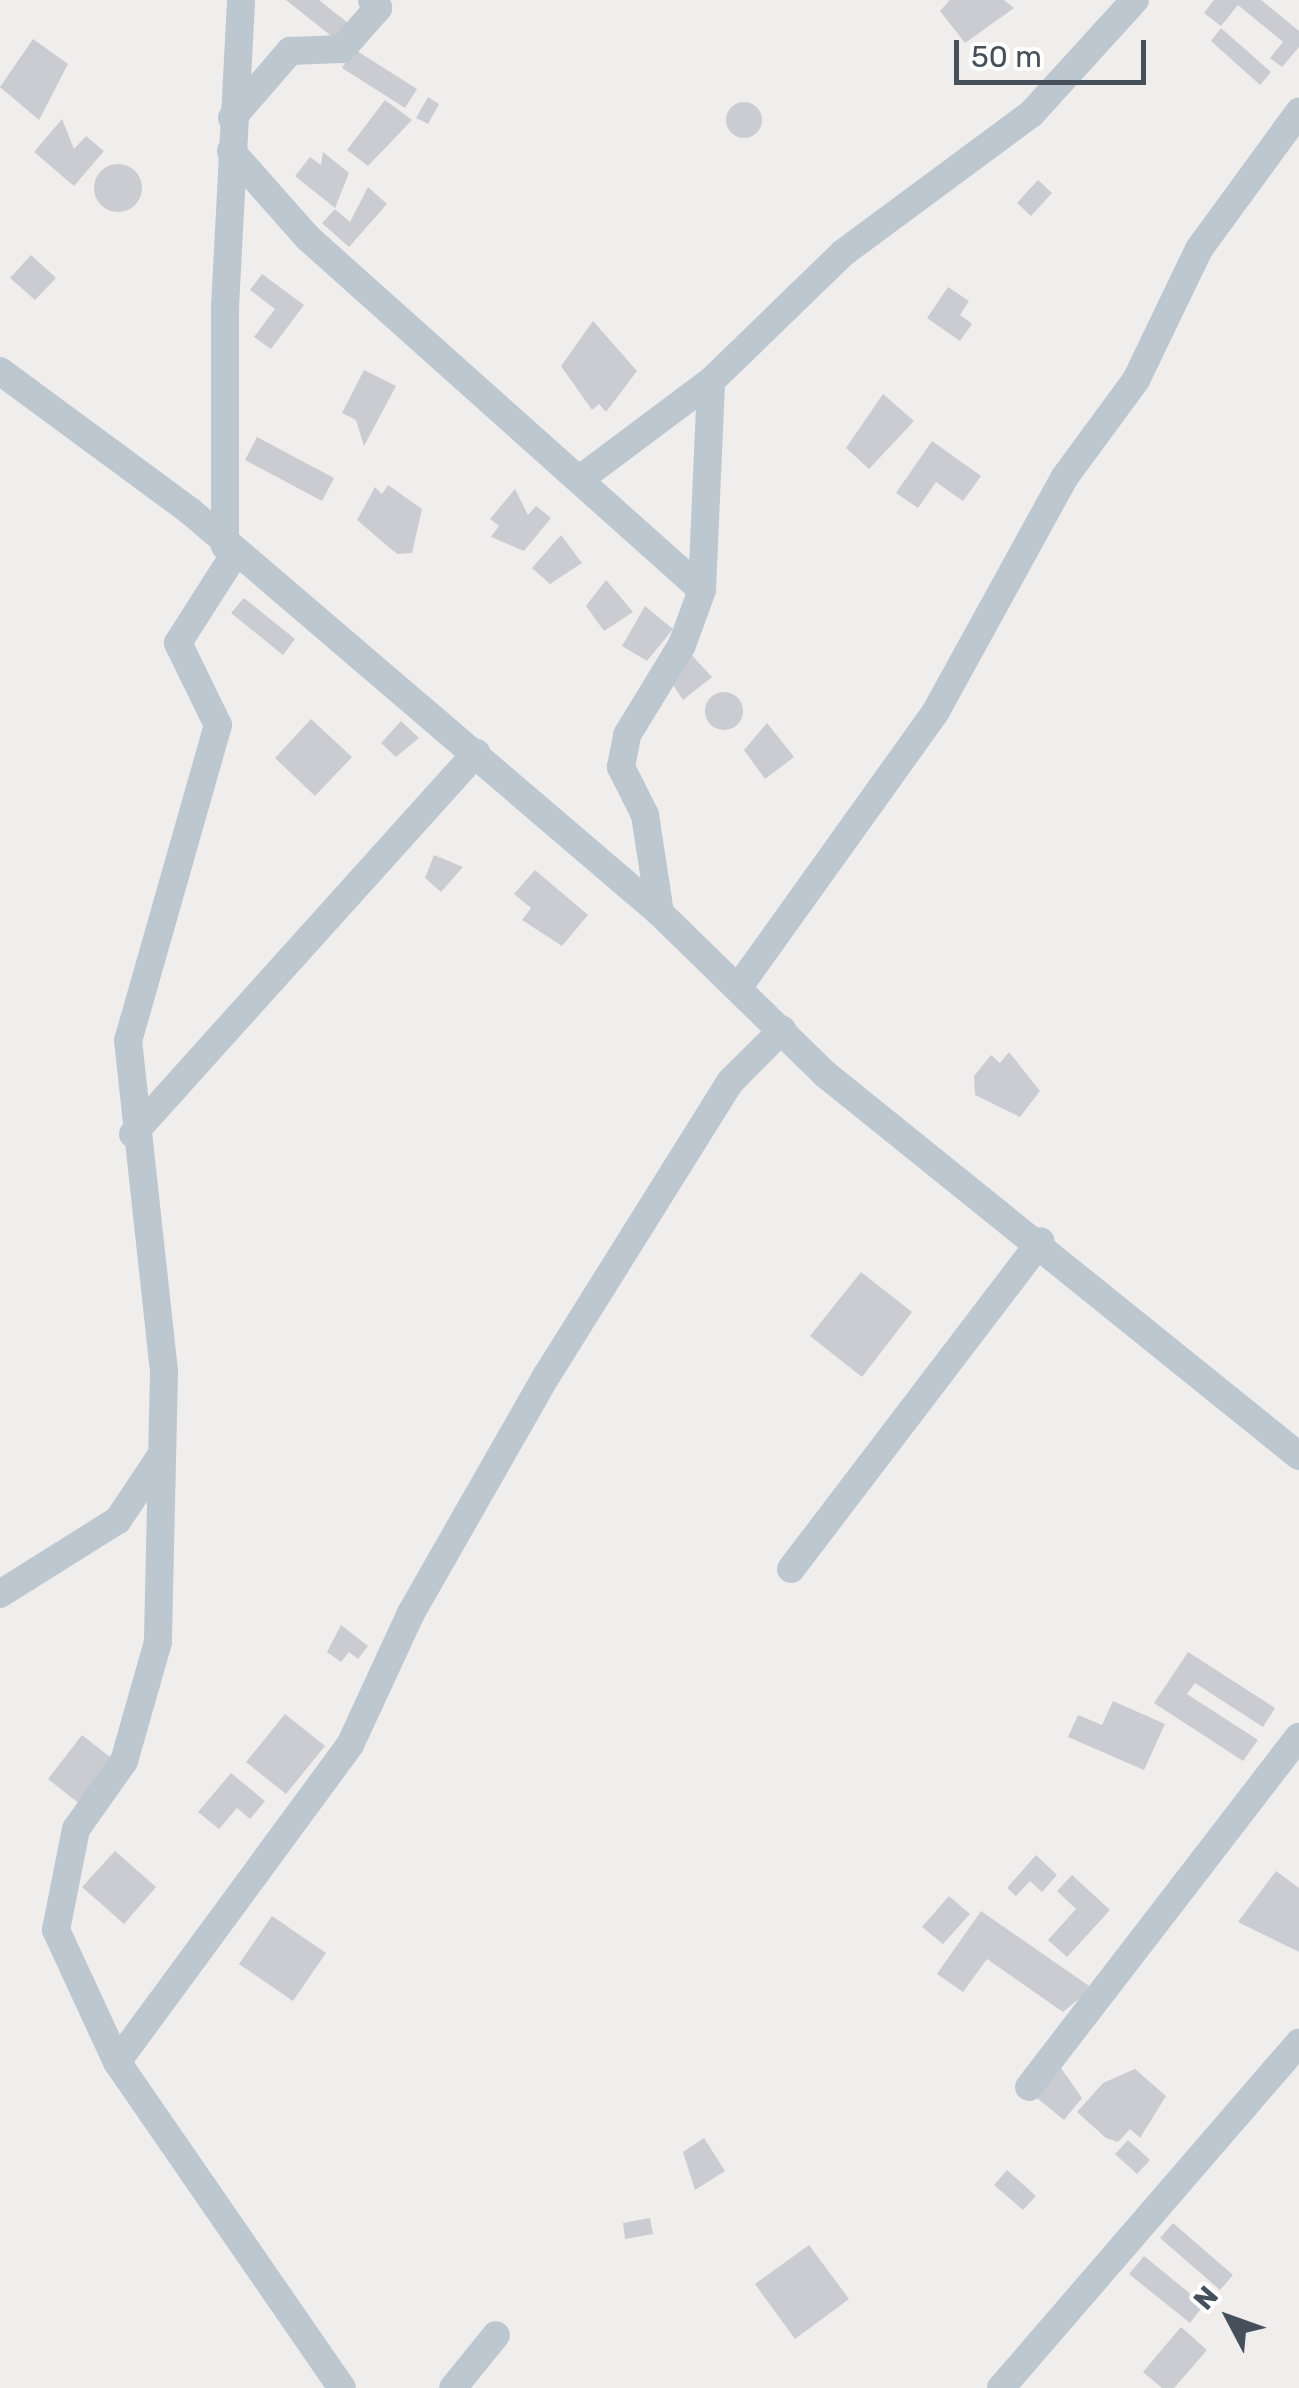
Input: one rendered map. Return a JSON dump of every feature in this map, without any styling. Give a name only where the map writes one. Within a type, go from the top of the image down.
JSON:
[{"type":"street","points":[[240,0],[231,151],[230,550],[178,643],[218,726],[128,1040],[133,1134],[164,1373],[154,1661],[124,1761],[76,1828],[58,1889],[56,1930],[117,2062],[342,2388]]},
{"type":"street","points":[[232,118],[290,52],[342,49],[378,8],[372,0]]},
{"type":"street","points":[[580,479],[710,381],[843,253],[1032,113],[1136,0]]},
{"type":"street","points":[[738,988],[935,713],[1064,478],[1136,380],[1199,249],[1299,112]]},
{"type":"street","points":[[231,151],[271,186],[300,230],[702,590]]},
{"type":"street","points":[[0,371],[230,550],[476,752],[660,913],[782,1030],[1299,1456]]},
{"type":"street","points":[[660,913],[645,815],[621,767],[627,735],[682,646],[702,590],[710,381]]},
{"type":"street","points":[[133,1134],[476,752]]},
{"type":"street","points":[[117,2062],[350,1745],[411,1614],[547,1375],[730,1082],[782,1030]]},
{"type":"street","points":[[791,1569],[1041,1241]]},
{"type":"street","points":[[0,1594],[118,1520],[159,1458]]},
{"type":"street","points":[[1029,2087],[1299,1738]]},
{"type":"street","points":[[1001,2388],[1299,2043]]},
{"type":"street","points":[[453,2388],[496,2335]]},
{"type":"building","points":[[286,0],[319,0],[353,27],[340,43]]},
{"type":"building","points":[[950,0],[1004,0],[1014,8],[965,43],[940,11]]},
{"type":"building","points":[[1214,0],[1261,0],[1299,31],[1299,47],[1282,67],[1270,58],[1283,42],[1238,5],[1221,26],[1204,13]]},
{"type":"building","points":[[1221,28],[1271,72],[1260,85],[1211,41]]},
{"type":"building","points":[[33,39],[68,64],[39,120],[0,87]]},
{"type":"building","points":[[354,49],[417,89],[405,108],[342,68]]},
{"type":"building","points":[[428,97],[439,104],[428,124],[416,118]]},
{"type":"building","points":[[385,100],[412,120],[368,166],[347,150]]},
{"type":"building","points":[[744,102],[756,108],[762,120],[756,132],[744,138],[732,132],[726,120],[732,108]]},
{"type":"building","points":[[62,119],[74,149],[86,136],[104,151],[74,186],[34,152]]},
{"type":"building","points":[[323,152],[349,173],[335,208],[295,176],[310,157],[321,165]]},
{"type":"building","points":[[118,164],[135,171],[142,188],[135,205],[118,212],[101,205],[94,188],[101,171]]},
{"type":"building","points":[[1038,180],[1052,193],[1031,216],[1017,203]]},
{"type":"building","points":[[368,187],[387,204],[349,247],[322,223],[335,209],[350,222]]},
{"type":"building","points":[[31,255],[56,278],[35,300],[10,278]]},
{"type":"building","points":[[262,274],[304,305],[271,349],[254,337],[275,309],[250,290]]},
{"type":"building","points":[[948,287],[969,301],[960,315],[972,324],[960,341],[927,318]]},
{"type":"building","points":[[593,321],[637,371],[606,412],[599,404],[592,410],[561,366]]},
{"type":"building","points":[[364,370],[396,386],[364,446],[356,420],[342,413]]},
{"type":"building","points":[[883,394],[914,421],[869,469],[846,448]]},
{"type":"building","points":[[257,437],[334,478],[322,501],[245,460]]},
{"type":"building","points":[[932,441],[981,476],[963,501],[936,482],[918,508],[896,493]]},
{"type":"building","points":[[388,485],[422,509],[412,553],[397,554],[357,520],[375,487],[382,494]]},
{"type":"building","points":[[515,489],[528,515],[536,506],[551,518],[524,551],[491,537],[499,526],[490,519]]},
{"type":"building","points":[[561,535],[582,563],[550,584],[532,568]]},
{"type":"building","points":[[606,580],[633,612],[604,631],[586,606]]},
{"type":"building","points":[[244,598],[295,639],[283,655],[231,613]]},
{"type":"building","points":[[645,606],[673,629],[647,661],[622,646]]},
{"type":"building","points":[[685,648],[712,677],[683,700],[665,673]]},
{"type":"building","points":[[724,692],[738,697],[743,711],[738,725],[724,730],[710,725],[705,711],[710,697]]},
{"type":"building","points":[[311,719],[352,757],[315,796],[275,758]]},
{"type":"building","points":[[401,721],[419,738],[396,757],[381,743]]},
{"type":"building","points":[[767,723],[794,757],[765,779],[744,750]]},
{"type":"building","points":[[434,855],[463,867],[441,892],[425,878]]},
{"type":"building","points":[[535,870],[588,915],[562,946],[522,920],[531,908],[514,894]]},
{"type":"building","points":[[1009,1052],[1040,1091],[1020,1117],[975,1095],[974,1076],[991,1055],[1000,1063]]},
{"type":"building","points":[[861,1272],[912,1312],[862,1377],[810,1336]]},
{"type":"building","points":[[341,1625],[368,1646],[358,1659],[349,1652],[341,1662],[327,1652]]},
{"type":"building","points":[[1188,1652],[1275,1708],[1263,1727],[1195,1683],[1187,1694],[1258,1740],[1243,1761],[1154,1703]]},
{"type":"building","points":[[1113,1701],[1165,1724],[1144,1770],[1068,1737],[1078,1715],[1102,1725]]},
{"type":"building","points":[[285,1714],[325,1746],[286,1794],[246,1762]]},
{"type":"building","points":[[82,1735],[115,1761],[81,1805],[48,1779]]},
{"type":"building","points":[[231,1773],[265,1801],[250,1819],[237,1808],[219,1829],[198,1812]]},
{"type":"building","points":[[115,1851],[156,1887],[124,1924],[82,1887]]},
{"type":"building","points":[[1036,1855],[1057,1875],[1042,1892],[1030,1881],[1016,1896],[1007,1888]]},
{"type":"building","points":[[1276,1871],[1299,1888],[1299,1952],[1238,1922]]},
{"type":"building","points":[[1072,1875],[1110,1910],[1067,1957],[1048,1940],[1076,1909],[1057,1891]]},
{"type":"building","points":[[949,1896],[970,1914],[943,1944],[922,1927]]},
{"type":"building","points":[[981,1911],[1092,1988],[1063,2012],[987,1959],[963,1992],[937,1974]]},
{"type":"building","points":[[272,1916],[326,1953],[293,2001],[239,1964]]},
{"type":"building","points":[[1061,2068],[1082,2098],[1064,2120],[1037,2098]]},
{"type":"building","points":[[1135,2069],[1166,2096],[1140,2138],[1130,2129],[1118,2142],[1106,2138],[1077,2112],[1103,2083]]},
{"type":"building","points":[[704,2138],[725,2171],[695,2190],[683,2152]]},
{"type":"building","points":[[1128,2140],[1150,2160],[1137,2174],[1115,2154]]},
{"type":"building","points":[[1007,2170],[1036,2196],[1023,2210],[994,2185]]},
{"type":"building","points":[[650,2218],[653,2234],[625,2239],[623,2223]]},
{"type":"building","points":[[1173,2223],[1233,2275],[1220,2290],[1160,2238]]},
{"type":"building","points":[[809,2245],[849,2299],[795,2339],[755,2284]]},
{"type":"building","points":[[1144,2256],[1204,2305],[1190,2323],[1129,2274]]},
{"type":"building","points":[[1181,2327],[1207,2350],[1174,2388],[1162,2388],[1143,2372]]}]
